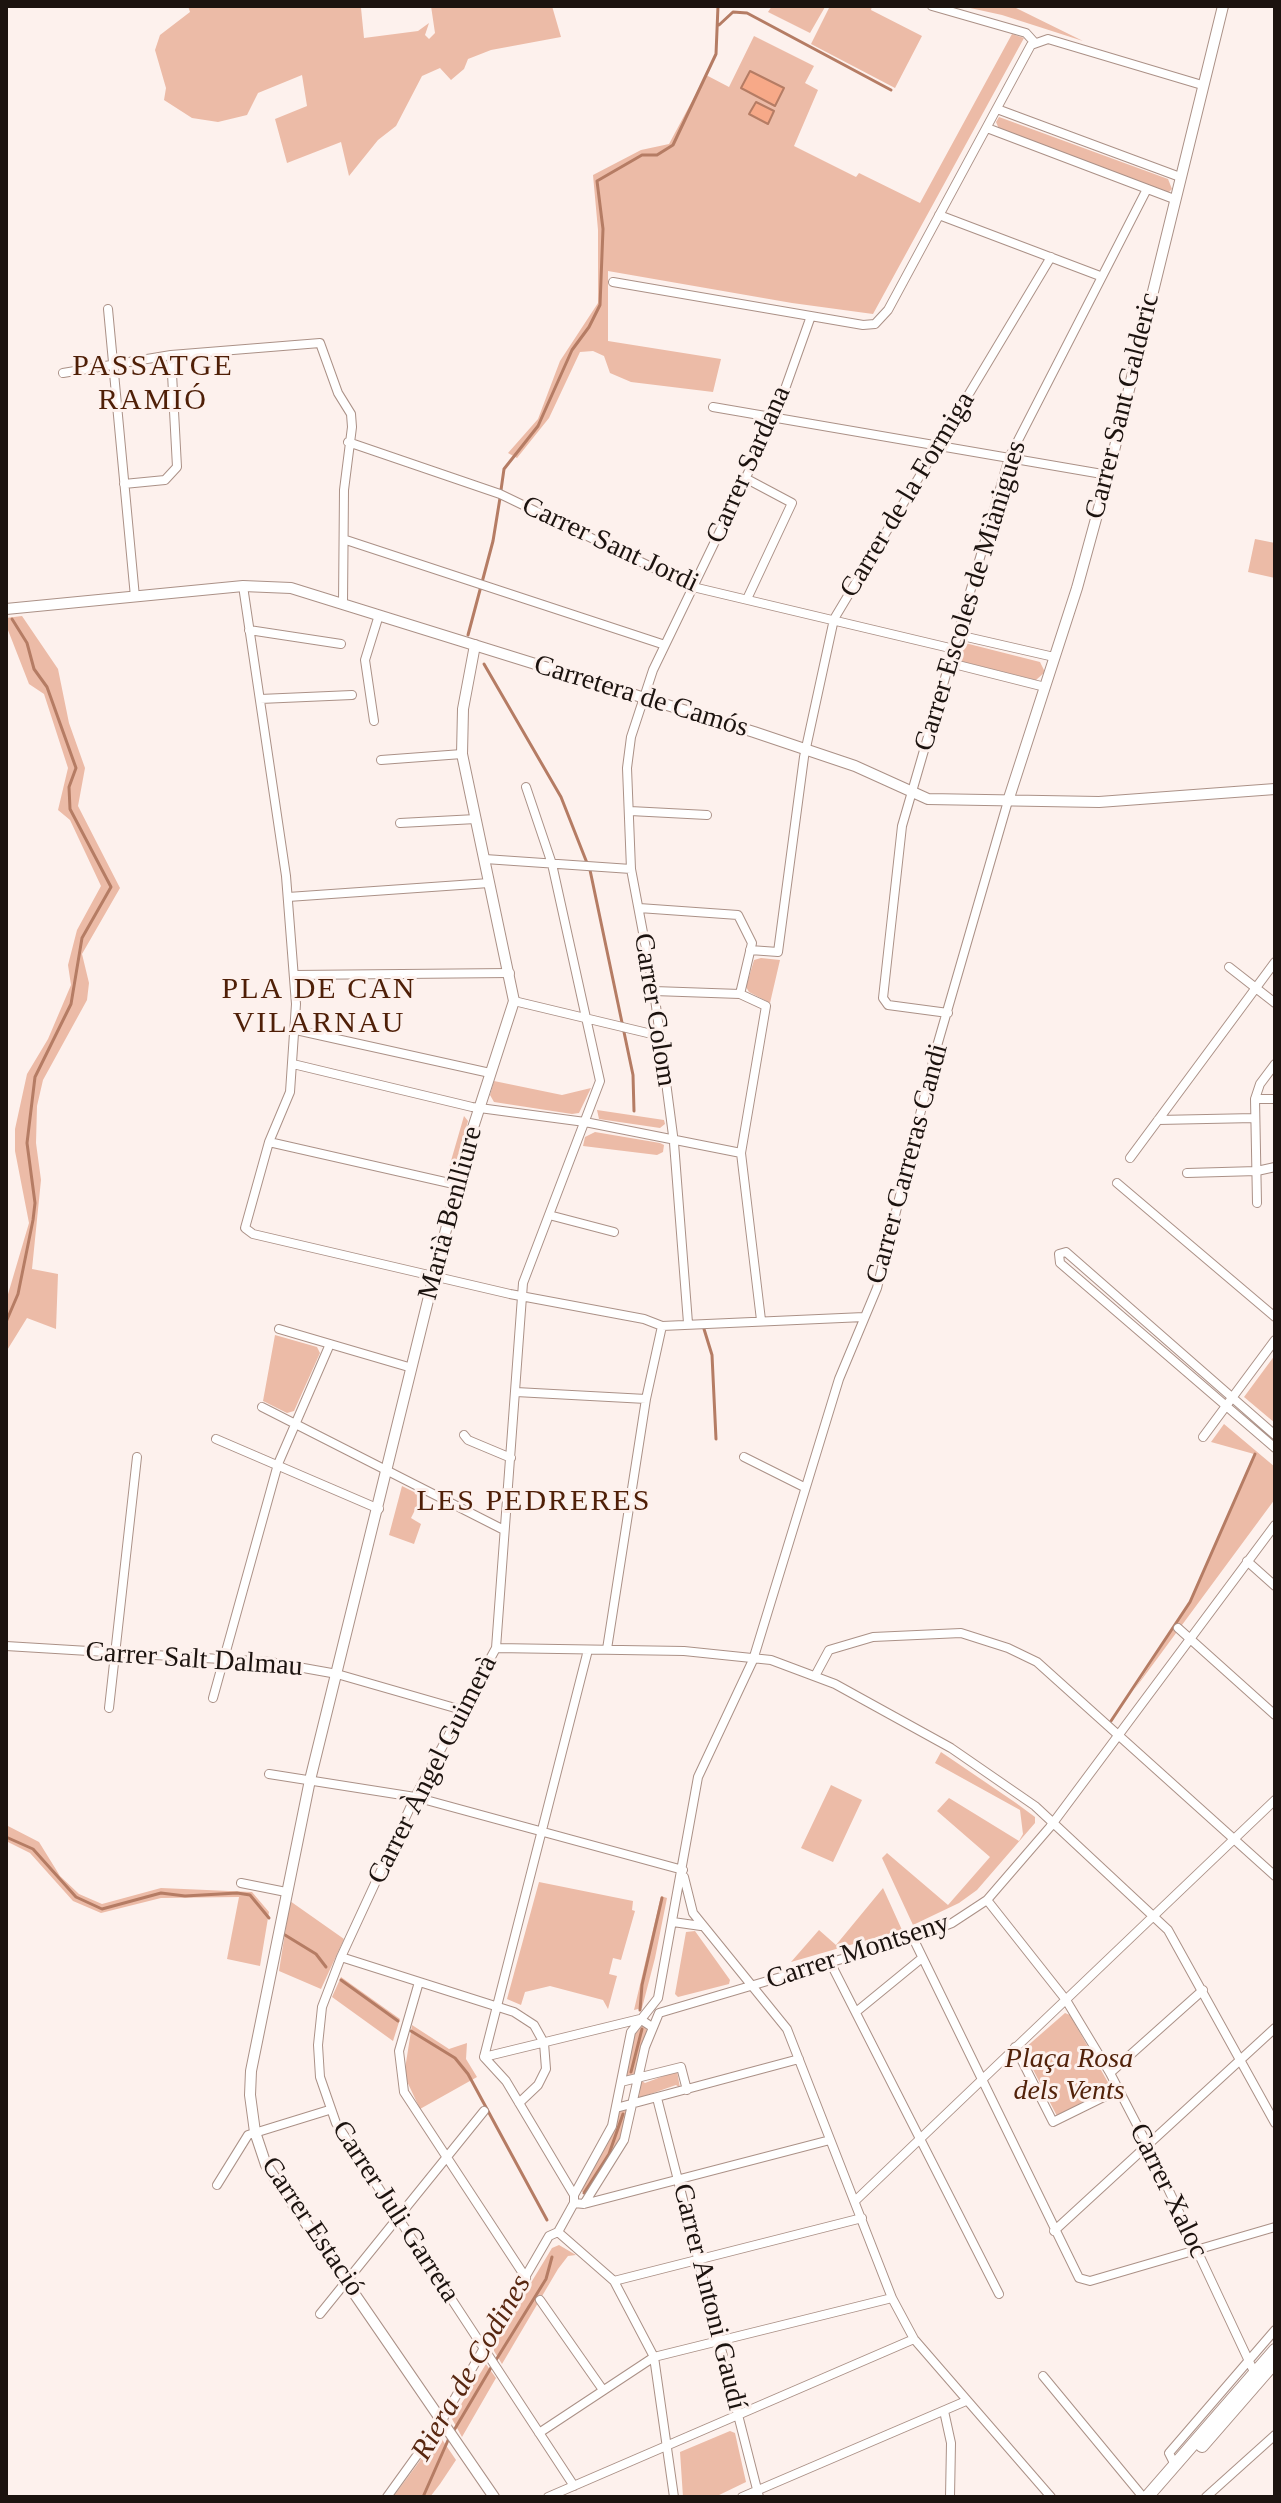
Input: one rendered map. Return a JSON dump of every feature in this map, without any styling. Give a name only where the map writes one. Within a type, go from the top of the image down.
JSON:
[{"type":"main road","points":[[1150,2497],[1172,2459],[1191,2446],[1251,2366],[1275,2350]]},
{"type":"main road","points":[[1150,2497],[1275,2362]]},
{"type":"street","points":[[932,6],[1026,33],[1035,43]]},
{"type":"street","name":"Carrer Sant Galderic","points":[[1008,801],[1108,475],[1223,6]]},
{"type":"street","points":[[613,282],[863,325],[880,321],[1035,43],[1048,39],[1202,85]]},
{"type":"street","points":[[997,109],[1180,177]]},
{"type":"street","points":[[987,128],[1174,199]]},
{"type":"street","name":"Carrer Escoles de Miànigues","points":[[948,1013],[885,1003],[883,990],[890,954],[902,826],[1009,458],[1147,189]]},
{"type":"street","points":[[939,215],[1100,276]]},
{"type":"street","name":"Carrer de la Formiga","points":[[750,950],[778,952],[806,749],[834,619],[1051,257]]},
{"type":"street","points":[[108,309],[135,597]]},
{"type":"street","name":"Carrer Sardana","points":[[642,699],[775,417],[811,316]]},
{"type":"street","points":[[63,373],[113,368],[171,355],[320,343],[338,393],[351,414],[343,603]]},
{"type":"street","points":[[124,484],[165,480],[177,467],[171,355]]},
{"type":"street","points":[[713,407],[1108,475]]},
{"type":"street","name":"Carrer Sant Jordi","points":[[348,442],[500,494],[693,587],[954,649]]},
{"type":"street","points":[[745,478],[792,503],[747,599]]},
{"type":"street","points":[[346,540],[665,645]]},
{"type":"street","points":[[243,586],[288,897],[296,1030],[286,1102],[269,1142],[245,1228],[253,1234],[521,1296],[644,1319],[662,1326],[864,1317]]},
{"type":"street","name":"Carretera de Camós","points":[[6,609],[243,586],[291,588],[806,749],[855,766],[928,799],[1099,802],[1275,789]]},
{"type":"street","points":[[374,721],[365,660],[379,615]]},
{"type":"street","points":[[249,630],[341,644]]},
{"type":"street","points":[[958,635],[1054,657]]},
{"type":"street","name":"Marià Benlliure","points":[[310,1780],[389,1471],[434,1276],[480,1106],[514,1001],[462,754],[463,709],[475,645]]},
{"type":"street","points":[[950,663],[1045,687]]},
{"type":"street","points":[[260,699],[352,695]]},
{"type":"street","name":"Carrer Colom","points":[[642,699],[627,768],[631,869],[654,991],[674,1143],[688,1323]]},
{"type":"street","points":[[381,760],[462,754]]},
{"type":"street","name":"Carrer Àngel Guimerà","points":[[341,1957],[415,1797],[496,1648],[521,1296],[600,1081],[552,864],[526,787]]},
{"type":"street","name":"Carrer Carreras Candi","points":[[658,1998],[698,1777],[753,1660],[804,1487],[889,1248],[920,1112],[1008,801]]},
{"type":"street","points":[[630,811],[707,815]]},
{"type":"street","points":[[400,823],[476,819]]},
{"type":"street","points":[[485,859],[631,869]]},
{"type":"street","points":[[288,897],[489,883]]},
{"type":"street","points":[[639,908],[738,915],[752,943],[740,994]]},
{"type":"street","points":[[1130,1158],[1275,962]]},
{"type":"street","points":[[1229,967],[1275,1003]]},
{"type":"street","points":[[294,975],[510,973]]},
{"type":"street","points":[[654,991],[740,994],[766,1006],[741,1153],[761,1320]]},
{"type":"street","points":[[514,1001],[660,1036]]},
{"type":"street","points":[[296,1030],[490,1073]]},
{"type":"street","points":[[293,1064],[472,1107],[663,1135],[674,1143],[741,1153]]},
{"type":"street","points":[[1257,1203],[1255,1099],[1260,1084],[1275,1064]]},
{"type":"street","points":[[1255,1099],[1275,1099]]},
{"type":"street","points":[[1158,1120],[1255,1118]]},
{"type":"street","points":[[269,1142],[458,1185]]},
{"type":"street","points":[[1187,1173],[1257,1171],[1275,1167]]},
{"type":"street","points":[[1117,1183],[1275,1317]]},
{"type":"street","points":[[549,1215],[614,1232]]},
{"type":"street","points":[[1275,1435],[1066,1252],[1059,1254],[1060,1263],[1275,1448]]},
{"type":"street","points":[[607,1649],[646,1399],[662,1326]]},
{"type":"street","points":[[279,1329],[412,1368]]},
{"type":"street","points":[[1203,1437],[1275,1340]]},
{"type":"street","points":[[213,1698],[278,1464],[330,1344]]},
{"type":"street","points":[[516,1392],[646,1399]]},
{"type":"street","points":[[262,1407],[504,1530]]},
{"type":"street","points":[[464,1435],[468,1440],[511,1458]]},
{"type":"street","points":[[216,1439],[379,1509]]},
{"type":"street","points":[[109,1708],[137,1457]]},
{"type":"street","points":[[744,1457],[804,1487]]},
{"type":"street","name":"Carrer Montseny","points":[[652,2027],[663,2011],[913,1938],[952,1923],[987,1900],[1053,1823],[1275,1525]]},
{"type":"street","points":[[1247,1561],[1275,1586]]},
{"type":"street","points":[[1178,1628],[1275,1715]]},
{"type":"street","points":[[815,1676],[829,1650],[873,1637],[961,1633],[985,1638],[1037,1662],[1275,1876]]},
{"type":"street","name":"Carrer Salt Dalmau","points":[[6,1646],[65,1652],[270,1662],[337,1674],[462,1710]]},
{"type":"street","points":[[496,1648],[607,1649],[771,1660],[815,1676],[951,1748],[1025,1799],[1156,1916],[1168,1930],[1203,1990],[1275,2123]]},
{"type":"street","points":[[484,2057],[588,1650]]},
{"type":"street","points":[[269,1774],[415,1797],[683,1870],[687,1897],[701,1926],[787,2029],[892,2298],[914,2339],[1051,2497]]},
{"type":"street","name":"Carrer Estació","points":[[310,1780],[251,2071],[255,2132],[266,2165],[494,2497]]},
{"type":"street","points":[[855,2201],[919,2136],[1156,1916],[1275,1800]]},
{"type":"street","points":[[241,1883],[286,1892]]},
{"type":"street","name":"Carrer Xaloc","points":[[987,1900],[1066,2000],[1110,2073],[1199,2251],[1251,2366]]},
{"type":"street","points":[[673,1922],[701,1926]]},
{"type":"street","points":[[913,1938],[1075,2273],[1090,2281],[1275,2227]]},
{"type":"street","points":[[341,1957],[496,2006],[528,2020],[544,2043],[547,2060],[542,2078],[519,2103]]},
{"type":"street","name":"Carrer Juli Garreta","points":[[341,1957],[325,1996],[318,2031],[320,2077],[329,2110],[574,2486]]},
{"type":"street","points":[[856,2012],[922,1958]]},
{"type":"street","points":[[830,1962],[999,2294]]},
{"type":"street","points":[[419,1982],[399,2051],[399,2074],[408,2099],[526,2278]]},
{"type":"street","points":[[1110,2073],[1203,1990]]},
{"type":"street","points":[[387,2497],[444,2426],[549,2236],[558,2232],[608,2136],[631,2032],[658,1998],[673,2009]]},
{"type":"street","points":[[484,2057],[640,2019],[652,2027],[624,2140],[584,2204]]},
{"type":"street","points":[[1054,2231],[1275,2028]]},
{"type":"street","points":[[645,2047],[651,2075]]},
{"type":"street","points":[[1015,2047],[1053,2122],[1118,2090]]},
{"type":"street","points":[[484,2057],[506,2081],[574,2199],[584,2204],[830,2140]]},
{"type":"street","points":[[616,2108],[799,2059]]},
{"type":"street","points":[[621,2082],[681,2067],[687,2090]]},
{"type":"street","name":"Carrer Antoni Gaudí","points":[[657,2098],[721,2339],[758,2494]]},
{"type":"street","points":[[217,2185],[248,2135],[329,2110]]},
{"type":"street","points":[[320,2314],[484,2111]]},
{"type":"street","points":[[614,2281],[862,2218]]},
{"type":"street","points":[[558,2232],[614,2281],[654,2357],[674,2497]]},
{"type":"street","points":[[539,2433],[654,2357],[892,2298]]},
{"type":"street","points":[[540,2300],[603,2390]]},
{"type":"street","points":[[1172,2459],[1251,2366],[1275,2330]]},
{"type":"street","points":[[548,2497],[914,2339]]},
{"type":"street","points":[[1227,2417],[1232,2404],[1255,2378],[1251,2366]]},
{"type":"street","points":[[1043,2376],[1150,2497],[1191,2446]]},
{"type":"street","points":[[742,2497],[758,2494],[966,2401]]},
{"type":"street","points":[[944,2411],[951,2443],[950,2497]]},
{"type":"street","points":[[1206,2497],[1275,2435]]},
{"type":"green space","points":[[188,6],[367,6],[361,8],[364,38],[418,31],[429,23],[425,35],[429,39],[435,33],[431,6],[552,6],[561,37],[491,50],[468,59],[464,69],[451,80],[440,68],[422,76],[396,126],[378,140],[349,176],[341,142],[287,163],[275,119],[307,106],[302,75],[258,93],[247,115],[218,122],[192,118],[164,100],[166,88],[155,50],[160,35],[190,12]]},
{"type":"green space","points":[[772,6],[825,7],[810,33],[768,12]]},
{"type":"green space","points":[[830,6],[872,6],[871,10],[922,36],[895,88],[811,44]]},
{"type":"green space","points":[[961,6],[1012,6],[1083,41],[1002,15]]},
{"type":"green space","points":[[1012,34],[1024,38],[873,314],[608,271],[608,341],[721,359],[713,392],[631,382],[610,373],[604,356],[593,351],[580,352],[549,418],[517,458],[508,453],[538,419],[560,361],[598,303],[598,230],[593,175],[641,150],[669,144],[706,75],[729,87],[754,36],[814,66],[805,83],[818,90],[794,146],[856,177],[859,173],[920,203]]},
{"type":"green space","points":[[999,117],[1168,179],[1172,189],[1168,193],[999,129],[996,122]]},
{"type":"green space","points":[[1255,539],[1275,543],[1275,578],[1248,572]]},
{"type":"green space","points":[[22,616],[58,669],[69,723],[85,768],[78,806],[120,888],[82,954],[89,983],[87,1000],[43,1080],[37,1106],[36,1143],[41,1180],[32,1269],[58,1274],[56,1329],[27,1318],[6,1352],[6,1301],[29,1223],[15,1151],[15,1129],[27,1074],[48,1039],[71,985],[68,965],[77,930],[101,886],[70,820],[58,810],[68,768],[44,694],[29,684],[6,625],[6,618]]},
{"type":"green space","points":[[965,643],[1040,662],[1045,672],[1036,680],[960,661],[958,649]]},
{"type":"green space","points":[[754,960],[780,960],[770,1003],[749,992],[746,987]]},
{"type":"green space","points":[[494,1081],[562,1095],[591,1088],[579,1113],[572,1114],[494,1102],[490,1095]]},
{"type":"green space","points":[[597,1110],[664,1120],[665,1124],[660,1128],[599,1119]]},
{"type":"green space","points":[[464,1116],[468,1121],[453,1175],[446,1178]]},
{"type":"green space","points":[[595,1132],[660,1143],[664,1145],[663,1152],[657,1155],[583,1146],[585,1137]]},
{"type":"green space","points":[[275,1335],[317,1347],[320,1353],[294,1411],[287,1413],[263,1401]]},
{"type":"green space","points":[[1275,1355],[1275,1423],[1244,1397]]},
{"type":"green space","points":[[1224,1424],[1275,1467],[1275,1499],[1134,1690],[1190,1602],[1254,1454],[1211,1442]]},
{"type":"green space","points":[[402,1486],[422,1496],[411,1518],[421,1524],[414,1544],[389,1535]]},
{"type":"green space","points":[[941,1752],[1035,1817],[1035,1823],[977,1890],[959,1903],[913,1925],[882,1858],[887,1853],[948,1905],[990,1857],[937,1811],[949,1798],[1019,1841],[1023,1834],[1020,1810],[935,1763]]},
{"type":"green space","points":[[831,1785],[862,1800],[833,1862],[801,1848]]},
{"type":"green space","points":[[6,1825],[39,1842],[60,1876],[79,1894],[102,1904],[161,1888],[252,1892],[269,1912],[260,1966],[227,1959],[239,1897],[161,1898],[101,1913],[73,1901],[30,1853],[6,1841]]},
{"type":"green space","points":[[539,1882],[633,1901],[632,1910],[635,1911],[621,1960],[613,1958],[609,1974],[617,1976],[608,2009],[603,2000],[550,1986],[525,1992],[521,2005],[507,1999]]},
{"type":"green space","points":[[883,1888],[902,1930],[791,1962],[819,1930],[836,1945]]},
{"type":"green space","points":[[661,1896],[667,1898],[655,1958],[642,2008],[634,2010]]},
{"type":"green space","points":[[290,1901],[344,1939],[321,1989],[279,1971]]},
{"type":"green space","points":[[695,1931],[730,1980],[729,1984],[678,1997],[675,1994],[686,1932]]},
{"type":"green space","points":[[341,1977],[400,2019],[393,2041],[332,1997]]},
{"type":"green space","name":"Plaça Rosa dels Vents","points":[[1065,2013],[1070,2015],[1110,2086],[1108,2091],[1057,2116],[1024,2052]]},
{"type":"green space","points":[[412,2025],[449,2049],[467,2043],[466,2059],[477,2077],[420,2109],[404,2075]]},
{"type":"green space","points":[[643,2025],[647,2030],[635,2074],[626,2076],[635,2034]]},
{"type":"green space","points":[[677,2071],[680,2088],[676,2085],[639,2098],[640,2080],[645,2083]]},
{"type":"green space","points":[[628,2109],[618,2145],[586,2194],[581,2191],[609,2141],[618,2111]]},
{"type":"green space","points":[[559,2245],[576,2255],[568,2256],[558,2269],[502,2364],[494,2351],[494,2344],[552,2248]]},
{"type":"green space","points":[[486,2364],[496,2378],[462,2437],[452,2419]]},
{"type":"green space","points":[[730,2431],[735,2433],[746,2482],[715,2497],[683,2497],[680,2452]]},
{"type":"green space","points":[[439,2435],[456,2460],[440,2484],[430,2497],[393,2497]]},
{"type":"shaded area","points":[[750,71],[784,88],[775,106],[741,88]]},
{"type":"shaded area","points":[[756,102],[774,111],[768,124],[749,114]]},
{"type":"waterway","points":[[501,490],[504,469],[538,426],[572,350],[600,305],[603,229],[597,181],[642,155],[657,155],[673,145],[716,54],[718,6]]},
{"type":"waterway","points":[[719,25],[733,12],[747,13],[891,90]]},
{"type":"waterway","points":[[468,635],[493,541],[500,498]]},
{"type":"waterway","name":"Riera de Codines","points":[[6,1322],[18,1294],[33,1220],[35,1203],[27,1143],[35,1077],[71,1004],[82,938],[111,887],[70,809],[69,787],[76,768],[47,687],[34,669],[27,643],[12,619]]},
{"type":"waterway","points":[[484,664],[561,797],[587,863]]},
{"type":"waterway","points":[[590,870],[633,1075],[634,1111]]},
{"type":"waterway","points":[[704,1329],[712,1355],[716,1439]]},
{"type":"waterway","points":[[1111,1721],[1190,1602],[1255,1454]]},
{"type":"waterway","name":"Riera de Codines","points":[[6,1837],[33,1849],[76,1897],[102,1909],[161,1893],[185,1896],[237,1893],[250,1895],[269,1918]]},
{"type":"waterway","points":[[640,2010],[642,1985],[662,1898]]},
{"type":"waterway","name":"Riera de Codines","points":[[285,1935],[316,1954],[326,1967]]},
{"type":"waterway","name":"Riera de Codines","points":[[341,1980],[398,2021]]},
{"type":"waterway","points":[[631,2072],[642,2029]]},
{"type":"waterway","name":"Riera de Codines","points":[[411,2031],[455,2058],[468,2074],[547,2220]]},
{"type":"waterway","points":[[584,2193],[609,2154],[623,2114]]},
{"type":"waterway","name":"Riera de Codines","points":[[496,2360],[546,2279],[552,2257]]},
{"type":"waterway","name":"Riera de Codines","points":[[453,2432],[492,2366]]},
{"type":"waterway","name":"Riera de Codines","points":[[423,2497],[449,2438]]},
{"type":"district","name":"PASSATGE RAMIÓ","points":[[153,384]]},
{"type":"district","name":"PLA DE CAN VILARNAU","points":[[319,1007]]},
{"type":"district","name":"LES PEDRERES","points":[[534,1502]]}]
